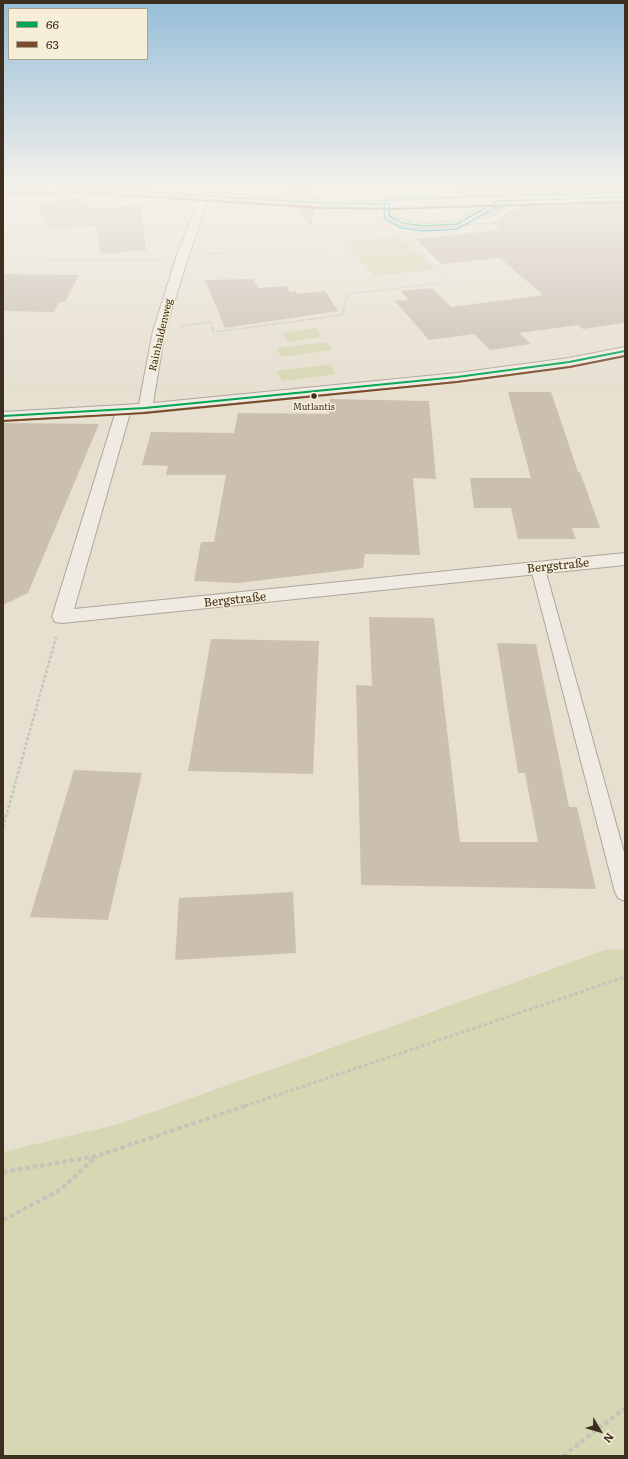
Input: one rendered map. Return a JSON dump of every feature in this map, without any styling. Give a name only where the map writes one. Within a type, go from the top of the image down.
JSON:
[{"type":"street","name":"Rainhaldenweg","points":[[145,408],[160,328],[183,255]]},
{"type":"street","points":[[3,416],[145,408],[457,377],[569,362],[625,350]]},
{"type":"street","points":[[62,617],[124,409]]},
{"type":"street","name":"Bergstraße","points":[[62,617],[625,559]]},
{"type":"lane","points":[[538,569],[625,892]]},
{"type":"path","points":[[3,259],[182,258],[228,255]]},
{"type":"path","points":[[160,328],[210,322],[214,332],[342,315],[347,294],[449,282],[423,255]]},
{"type":"path","points":[[3,828],[62,617]]},
{"type":"path","points":[[3,1172],[97,1156],[625,977]]},
{"type":"path","points":[[3,1220],[60,1190],[97,1156]]},
{"type":"path","points":[[563,1456],[625,1408]]},
{"type":"green space","points":[[355,255],[419,255],[434,269],[375,276]]},
{"type":"green space","points":[[316,328],[322,337],[288,342],[282,333]]},
{"type":"green space","points":[[327,342],[333,350],[281,357],[276,348]]},
{"type":"green space","points":[[330,364],[336,374],[282,381],[277,371]]},
{"type":"green space","points":[[625,949],[625,1456],[3,1456],[3,1152],[119,1124],[605,950]]},
{"type":"building","points":[[432,255],[625,255],[625,323],[583,329],[578,325],[519,333],[531,344],[490,350],[474,334],[429,340],[395,301],[408,300],[401,291],[432,288],[451,307],[543,295],[500,258],[441,264]]},
{"type":"building","points":[[3,274],[79,275],[65,302],[60,302],[54,312],[3,311]]},
{"type":"building","points":[[253,279],[258,288],[287,286],[290,292],[296,291],[297,294],[325,291],[338,311],[225,328],[205,280]]},
{"type":"building","points":[[508,392],[551,392],[578,472],[580,472],[600,528],[572,528],[576,539],[518,539],[511,508],[474,508],[470,478],[531,478]]},
{"type":"building","points":[[330,399],[429,401],[436,479],[413,478],[420,555],[365,554],[363,568],[238,583],[194,581],[201,542],[214,542],[226,475],[166,475],[168,466],[142,465],[151,432],[234,433],[238,413],[329,414]]},
{"type":"building","points":[[3,423],[99,424],[28,593],[3,605]]},
{"type":"building","points":[[369,617],[434,618],[460,842],[538,842],[525,773],[518,773],[497,643],[536,644],[569,807],[577,807],[596,889],[361,885],[356,685],[372,686]]},
{"type":"building","points":[[211,639],[319,641],[313,774],[188,771]]},
{"type":"building","points":[[74,770],[142,773],[108,920],[30,917]]},
{"type":"building","points":[[293,892],[296,953],[175,960],[179,898]]},
{"type":"transit line","name":"66","points":[[3,416],[145,408],[457,377],[569,362],[625,351]]},
{"type":"transit line","name":"63","points":[[3,421],[145,413],[457,382],[570,367],[625,356]]},
{"type":"place","name":"Mutlantis","points":[[314,396]]}]
